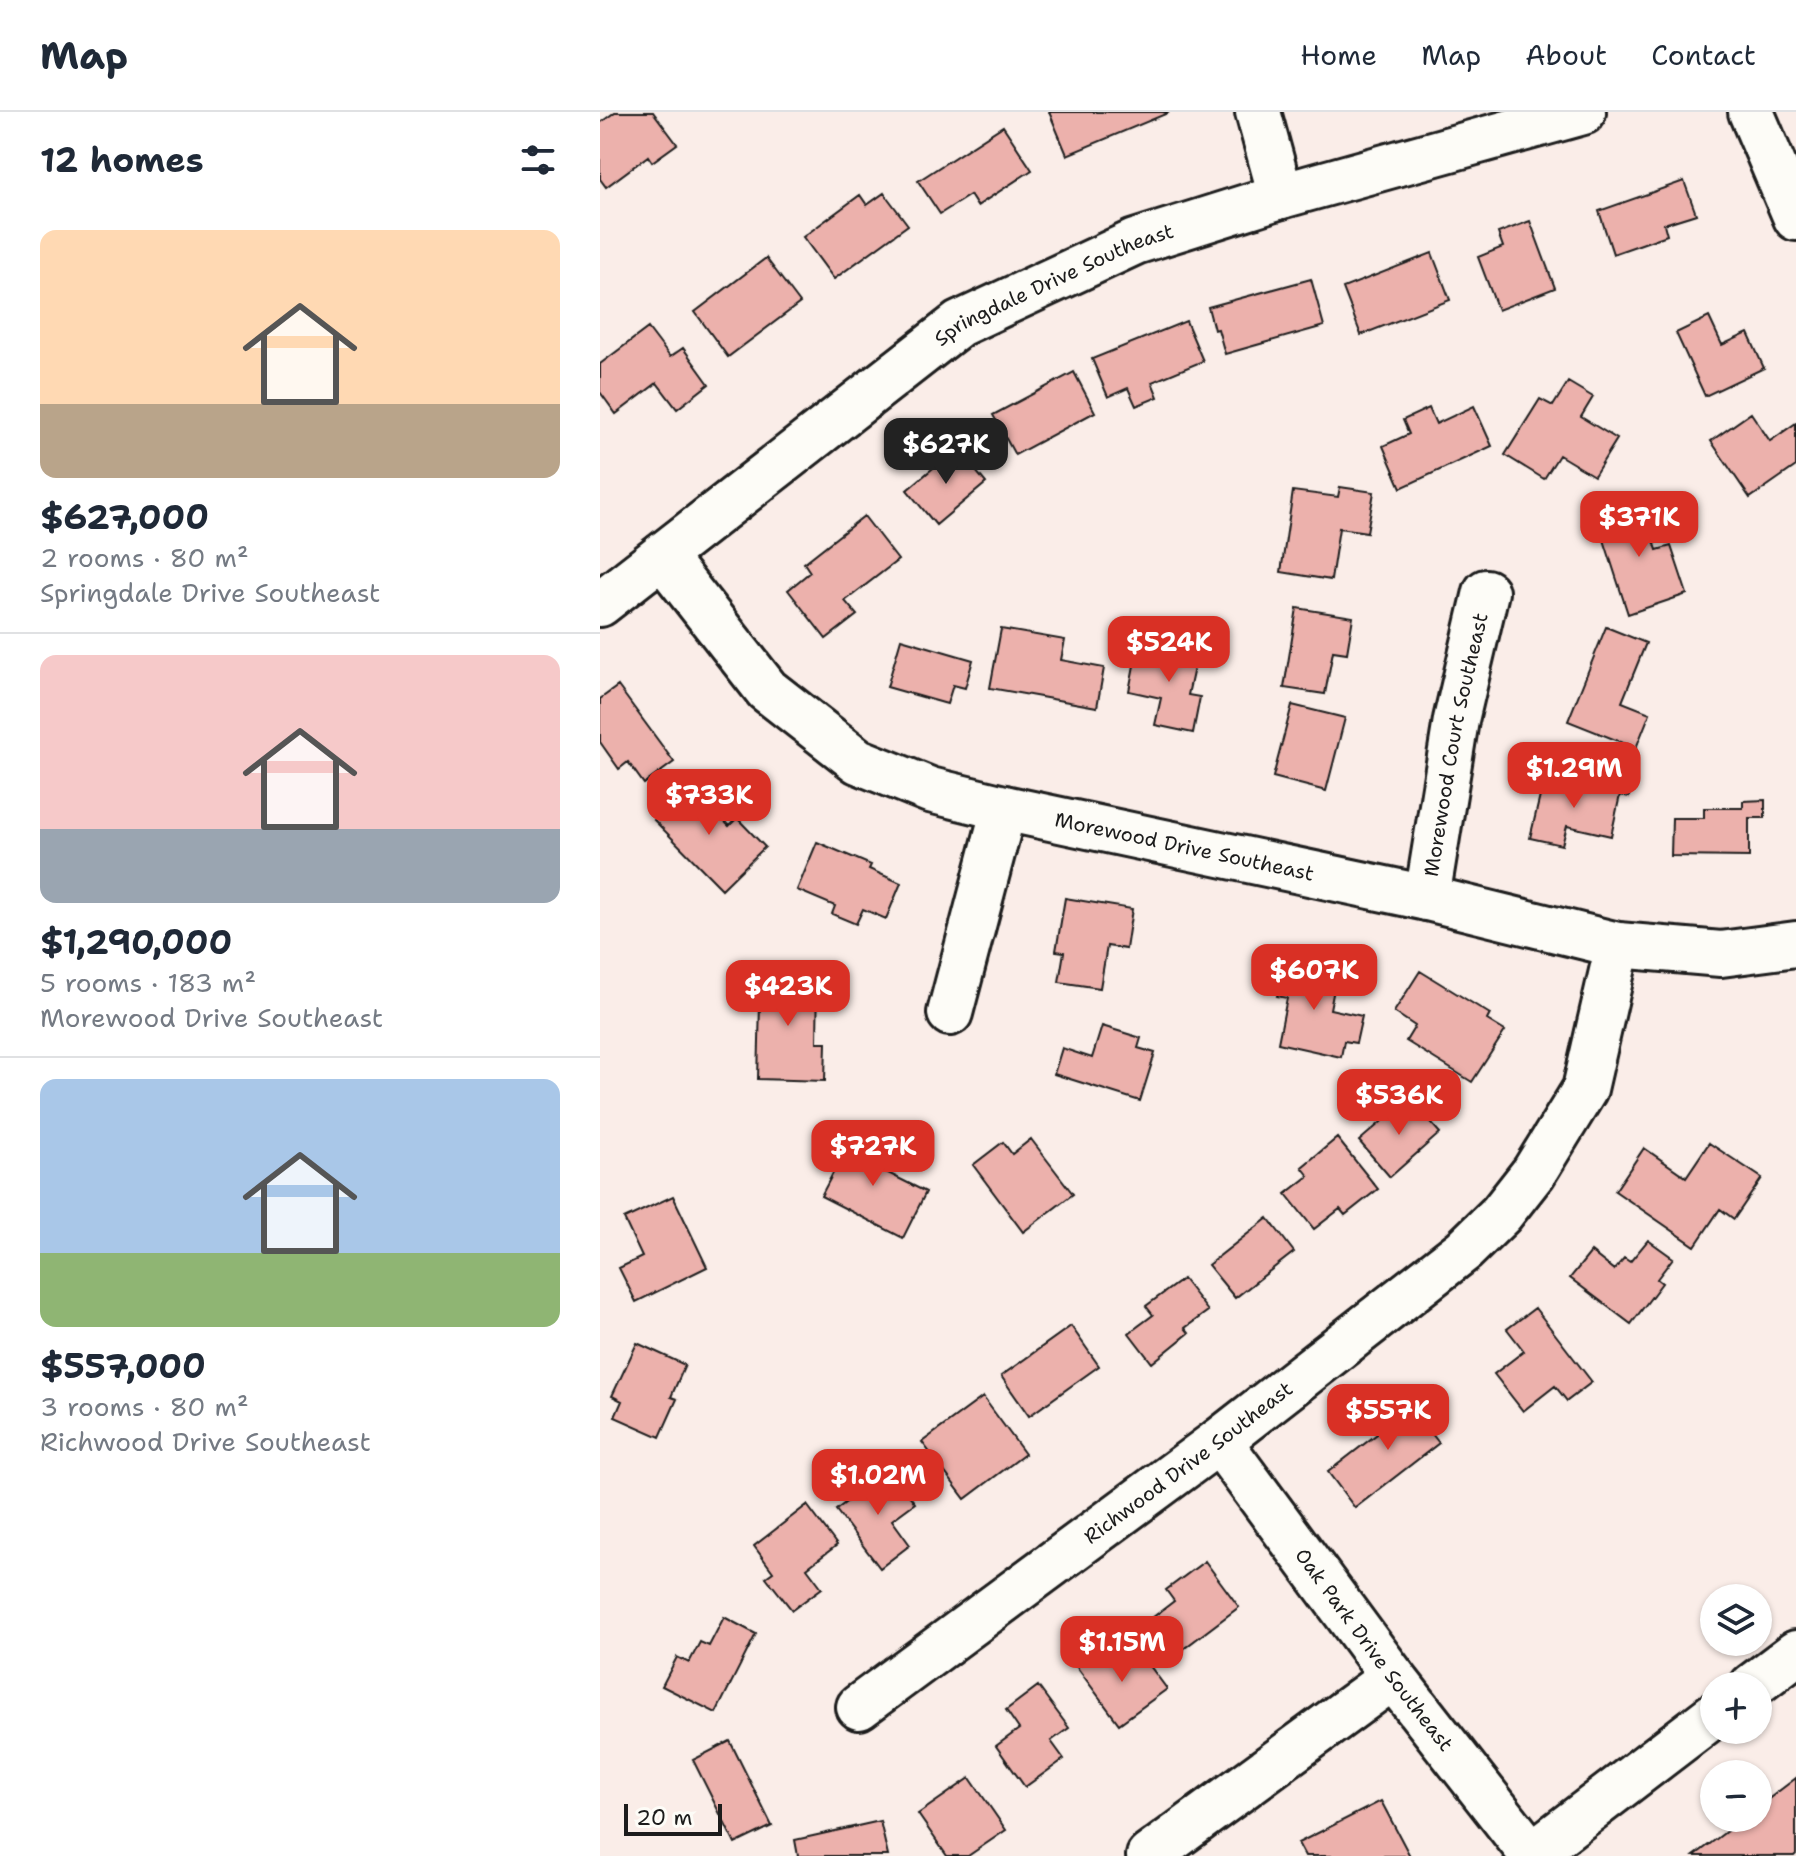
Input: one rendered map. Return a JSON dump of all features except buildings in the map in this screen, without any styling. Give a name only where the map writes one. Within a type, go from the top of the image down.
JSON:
[{"type":"street","points":[[1258,112],[1281,196]]},
{"type":"street","name":"Springdale Drive Southeast","points":[[600,604],[959,324],[1135,242],[1281,196],[1583,112]]},
{"type":"street","points":[[1751,112],[1796,218]]},
{"type":"street","name":"Morewood Drive Southeast","points":[[662,556],[767,690],[858,761],[930,790],[1427,898],[1618,945],[1721,954],[1796,944]]},
{"type":"street","name":"Morewood Court Southeast","points":[[1427,898],[1456,720],[1486,592]]},
{"type":"street","points":[[950,1013],[1004,808]]},
{"type":"street","name":"Richwood Drive Southeast","points":[[859,1707],[1219,1441],[1464,1250],[1501,1214],[1534,1172],[1585,1089],[1618,945]]},
{"type":"street","name":"Oak Park Drive Southeast","points":[[1219,1441],[1393,1677],[1532,1855]]},
{"type":"street","points":[[1771,1672],[1796,1653]]},
{"type":"street","points":[[1149,1856],[1393,1677]]},
{"type":"street","points":[[1532,1855],[1700,1726]]}]
